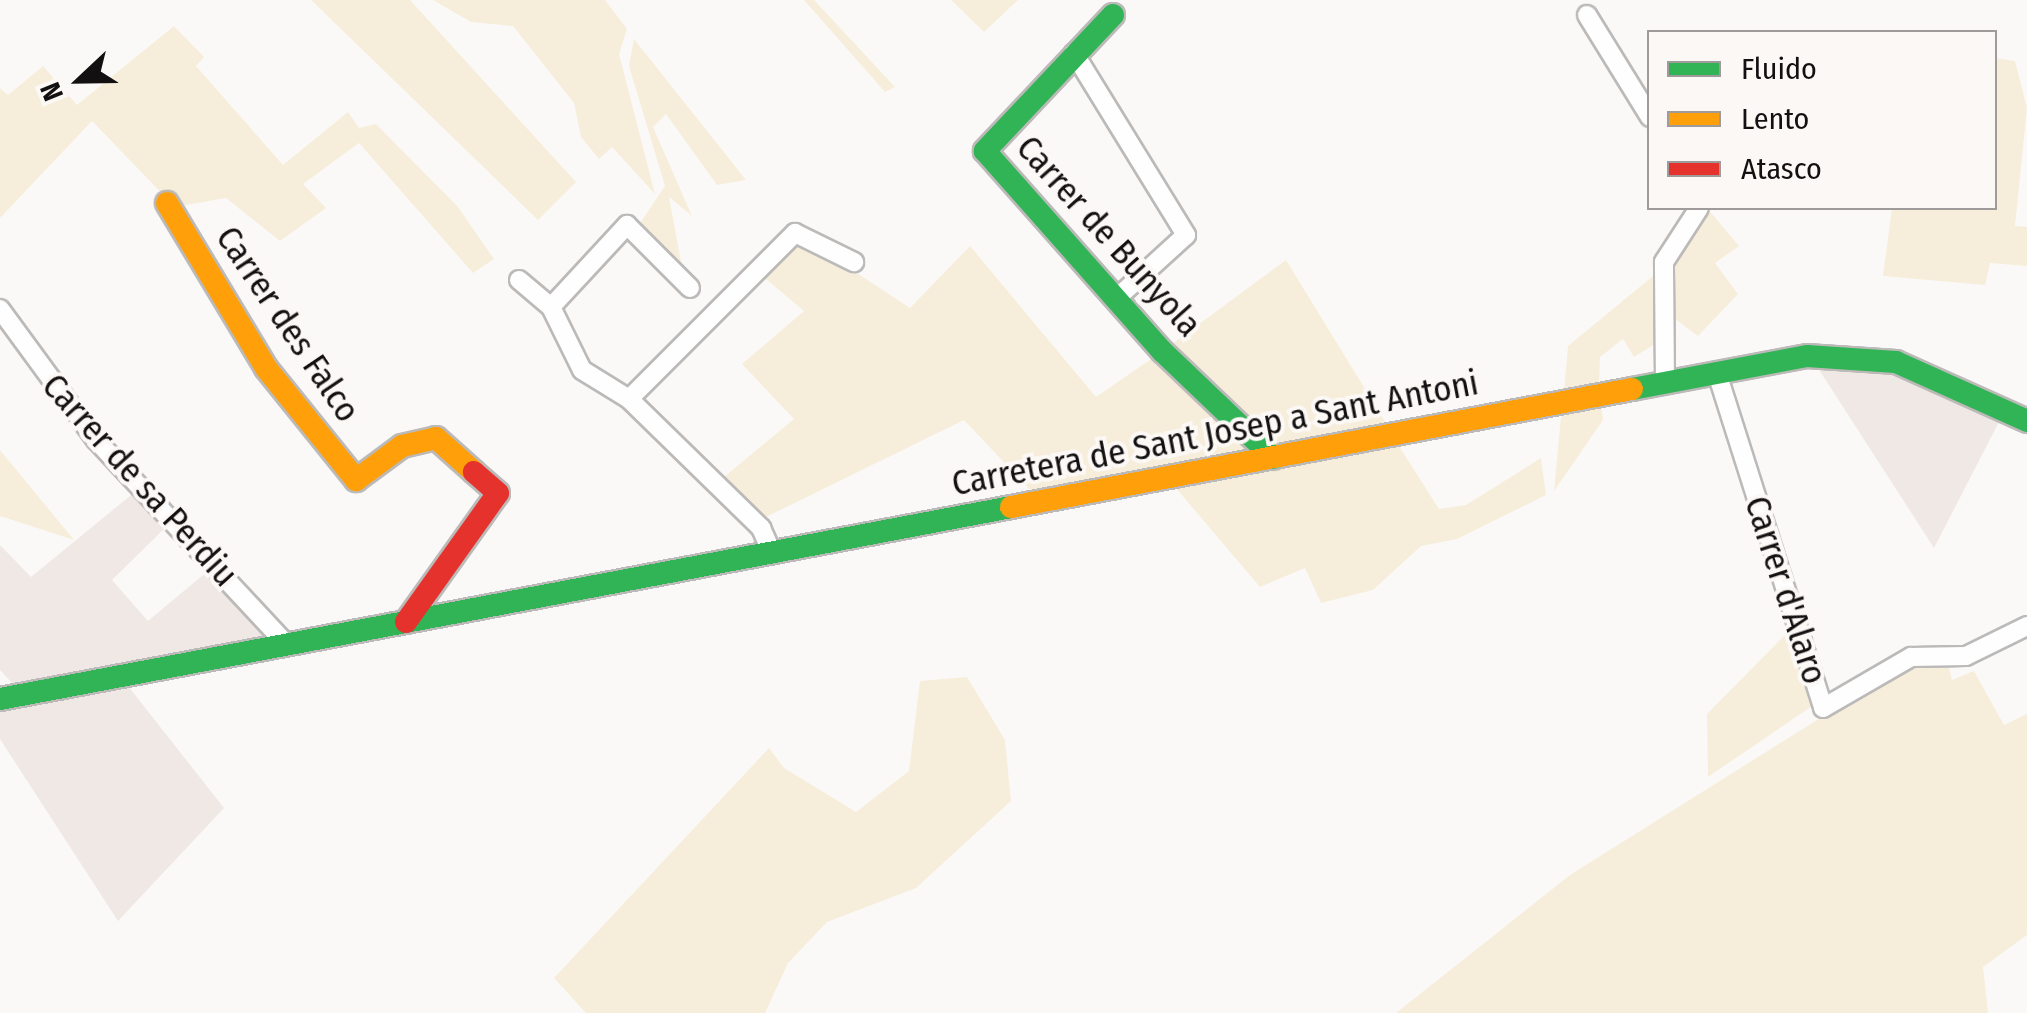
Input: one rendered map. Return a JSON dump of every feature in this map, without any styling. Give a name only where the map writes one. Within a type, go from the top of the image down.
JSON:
[{"type":"main road","name":"Carrer de Bunyola","points":[[1113,16],[984,141],[985,151],[1116,298],[1274,458]]},
{"type":"main road","name":"Carrer des Falco","points":[[167,203],[266,368],[356,480],[402,446],[436,438],[498,493],[406,622]]},
{"type":"main road","name":"Carretera de Sant Josep a Sant Antoni","points":[[0,699],[1717,373],[1872,356],[2027,421]]},
{"type":"street","points":[[1587,14],[1647,111]]},
{"type":"street","points":[[1074,52],[1186,235],[1116,298]]},
{"type":"street","points":[[1664,384],[1664,262],[1698,210]]},
{"type":"street","points":[[550,307],[627,225],[690,288]]},
{"type":"street","points":[[629,399],[795,233],[854,262]]},
{"type":"street","points":[[519,280],[550,307],[582,370],[629,399],[762,528],[772,553]]},
{"type":"street","name":"Carrer de sa Perdiu","points":[[0,309],[96,440],[286,645]]},
{"type":"street","name":"Carrer d'Alaro","points":[[1717,373],[1823,708],[1911,656],[1966,656],[2027,626]]},
{"type":"shaded area","points":[[311,0],[410,0],[576,182],[538,220]]},
{"type":"shaded area","points":[[433,0],[605,0],[627,29],[619,54],[655,194],[612,147],[599,159],[581,137],[574,103],[513,26],[471,22]]},
{"type":"shaded area","points":[[804,0],[814,0],[895,87],[885,92]]},
{"type":"shaded area","points":[[951,0],[1018,0],[984,32]]},
{"type":"shaded area","points":[[174,26],[204,57],[196,66],[283,165],[348,112],[359,128],[376,124],[458,207],[494,259],[473,273],[359,143],[303,184],[326,208],[280,241],[226,198],[175,207],[92,121],[0,218],[0,88],[8,95],[43,66],[77,105]]},
{"type":"shaded area","points":[[634,39],[746,180],[717,185],[666,114],[653,127],[692,216],[669,197],[682,267],[640,223],[665,186],[629,66]]},
{"type":"shaded area","points":[[1997,58],[2015,61],[2027,108],[2015,226],[2027,227],[2027,266],[1990,263],[1985,285],[1883,276],[1892,210],[1997,210]]},
{"type":"shaded area","points":[[1706,210],[1739,246],[1715,263],[1738,294],[1698,336],[1664,311],[1665,270]]},
{"type":"shaded area","points":[[802,237],[910,308],[970,246],[1096,397],[1157,355],[1257,449],[1031,491],[964,420],[764,518],[724,477],[794,419],[742,364],[804,311],[761,275]]},
{"type":"shaded area","points":[[1286,260],[1389,428],[1282,449],[1168,347]]},
{"type":"shaded area","points":[[1653,276],[1655,344],[1634,357],[1623,339],[1600,357],[1599,385],[1564,393],[1568,346]]},
{"type":"shaded area","points":[[1867,363],[2001,418],[1934,548],[1816,365]]},
{"type":"shaded area","points":[[1601,403],[1603,420],[1554,491],[1561,417]]},
{"type":"shaded area","points":[[1397,443],[1439,509],[1466,505],[1541,458],[1546,495],[1457,539],[1421,546],[1373,590],[1321,603],[1305,568],[1260,587],[1175,487]]},
{"type":"shaded area","points":[[0,450],[74,540],[0,516]]},
{"type":"shaded area","points":[[136,491],[168,525],[112,580],[148,621],[209,570],[274,640],[128,686],[224,808],[118,921],[0,739],[0,687],[13,684],[0,670],[0,545],[31,577]]},
{"type":"shaded area","points":[[1788,632],[1815,704],[1708,777],[1707,714]]},
{"type":"shaded area","points":[[1906,664],[1949,668],[1952,680],[1974,671],[2004,725],[2027,714],[2027,935],[1983,967],[1988,1013],[1396,1013],[1570,875]]},
{"type":"shaded area","points":[[967,677],[1005,740],[1011,801],[916,888],[827,922],[788,963],[765,1013],[586,1013],[554,978],[769,748],[784,768],[856,812],[909,771],[920,681]]},
{"type":"traffic: fast","points":[[1113,15],[985,151],[1163,352],[1274,458]]},
{"type":"traffic: fast","points":[[1632,389],[1807,356],[1896,362],[2027,421]]},
{"type":"traffic: fast","points":[[0,699],[1011,507]]},
{"type":"traffic: slow","points":[[167,203],[266,368],[356,480],[402,446],[436,438],[474,472]]},
{"type":"traffic: slow","points":[[1011,507],[1632,389]]},
{"type":"traffic: jam","points":[[406,622],[498,493],[474,472]]}]
